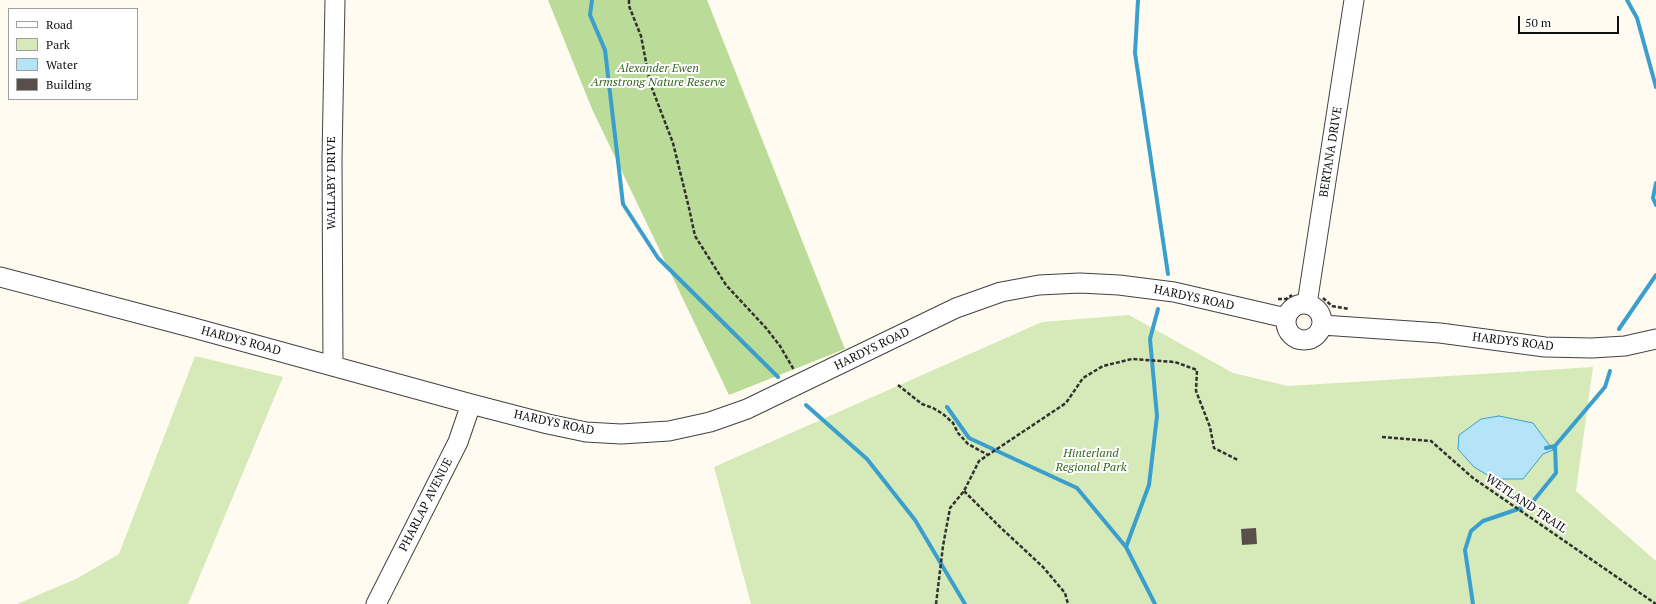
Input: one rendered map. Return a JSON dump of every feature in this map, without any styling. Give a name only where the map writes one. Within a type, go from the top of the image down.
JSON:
[{"type":"street","name":"WALLABY DRIVE","points":[[333,366],[332,158],[335,0]]},
{"type":"street","name":"BERTANA DRIVE","points":[[1302,297],[1354,0]]},
{"type":"street","name":"HARDYS ROAD","points":[[0,277],[471,404],[586,432],[621,434],[669,430],[710,422],[747,409],[956,308],[1002,292],[1039,285],[1080,282],[1174,292],[1286,318]]},
{"type":"street","points":[[1302,297],[1319,311],[1322,318],[1322,325],[1314,336],[1308,340],[1301,340],[1294,338],[1289,333],[1286,326],[1286,318],[1287,313],[1302,297]]},
{"type":"street","name":"HARDYS ROAD","points":[[1322,325],[1440,332],[1545,347],[1592,348],[1626,346],[1656,339]]},
{"type":"street","name":"PHARLAP AVENUE","points":[[376,604],[458,442],[471,404]]},
{"type":"path","points":[[629,0],[629,6],[641,36],[650,83],[673,143],[688,201],[695,236],[726,285],[766,328],[780,346],[802,383]]},
{"type":"path","points":[[1274,298],[1286,299],[1302,297]]},
{"type":"path","points":[[936,604],[943,546],[950,508],[964,491],[979,461],[1066,403],[1083,378],[1103,366],[1132,359],[1175,362],[1197,370],[1196,391],[1210,427],[1214,448],[1238,460]]},
{"type":"path","points":[[898,385],[922,404],[943,414],[953,422],[958,433],[968,444],[988,455]]},
{"type":"path","name":"WETLAND TRAIL","points":[[1382,437],[1431,441],[1473,478],[1656,604]]},
{"type":"path","points":[[964,491],[1043,567],[1064,593],[1068,604]]},
{"type":"green space","name":"Alexander Ewen Armstrong Nature Reserve","points":[[548,0],[707,0],[845,349],[729,395],[592,109]]},
{"type":"green space","name":"Hinterland Regional Park","points":[[1129,315],[1233,373],[1288,386],[1593,367],[1576,491],[1656,561],[1656,604],[751,604],[714,467],[1042,322]]},
{"type":"green space","points":[[195,356],[283,377],[188,604],[17,604],[76,579],[119,554]]},
{"type":"water","points":[[1499,416],[1533,423],[1553,450],[1543,454],[1523,479],[1494,479],[1474,467],[1458,449],[1459,435],[1481,419]]},
{"type":"building","points":[[1256,528],[1257,544],[1242,545],[1241,529]]},
{"type":"waterway","points":[[592,0],[590,15],[605,50],[623,204],[658,258],[778,377]]},
{"type":"waterway","points":[[1138,0],[1135,53],[1168,274]]},
{"type":"waterway","points":[[1627,0],[1637,18],[1656,87]]},
{"type":"waterway","points":[[1656,183],[1653,198],[1656,205]]},
{"type":"waterway","points":[[1619,329],[1656,275]]},
{"type":"waterway","points":[[1126,547],[1149,485],[1157,416],[1150,339],[1158,309]]},
{"type":"waterway","points":[[1546,448],[1555,446],[1605,387],[1610,371]]},
{"type":"waterway","points":[[806,405],[867,459],[915,520],[965,604]]},
{"type":"waterway","points":[[947,407],[969,438],[1077,488],[1126,547],[1155,604]]},
{"type":"waterway","points":[[1473,604],[1465,550],[1471,531],[1483,521],[1530,505],[1556,473],[1555,446]]}]
